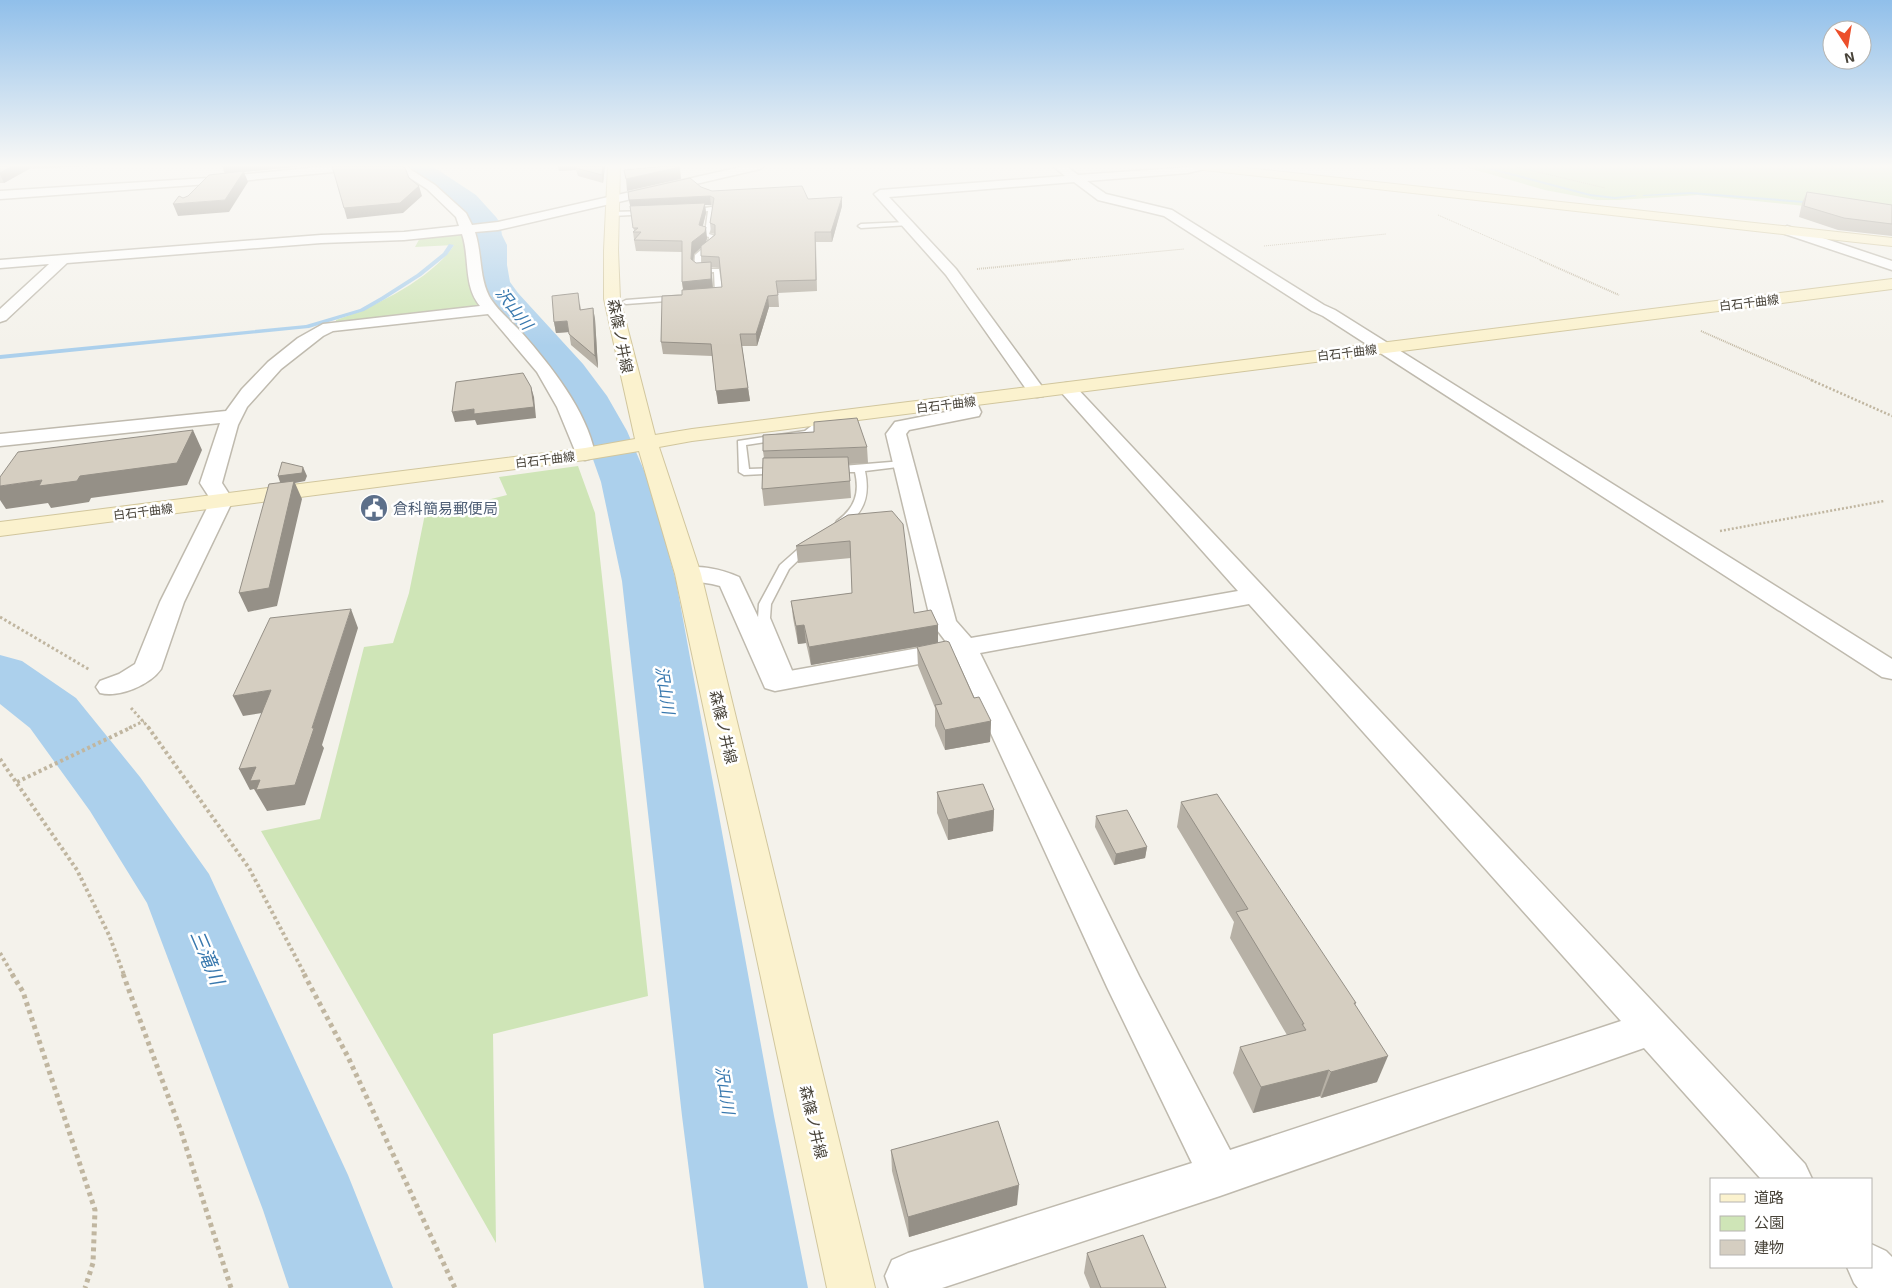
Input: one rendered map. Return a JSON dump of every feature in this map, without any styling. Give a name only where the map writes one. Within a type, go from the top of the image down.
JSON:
[{"type":"main road","name":"森篠ノ井線","points":[[613,226],[612,299],[643,445],[688,574],[852,1288]]},
{"type":"main road","points":[[1751,226],[1892,242]]},
{"type":"main road","name":"白石千曲線","points":[[0,529],[587,454],[692,435],[1892,284]]},
{"type":"street","points":[[0,264],[320,239],[404,236],[497,226]]},
{"type":"street","points":[[909,226],[951,272],[1037,392]]},
{"type":"street","points":[[1189,226],[1892,671]]},
{"type":"street","points":[[471,228],[476,280],[482,298],[545,370],[566,407],[587,454]]},
{"type":"street","points":[[1787,230],[1892,266]]},
{"type":"street","points":[[0,317],[63,259]]},
{"type":"street","points":[[110,686],[129,680],[147,669],[172,602],[222,500],[211,483],[232,416],[246,395],[266,374],[319,331],[342,325],[491,309]]},
{"type":"street","points":[[1067,388],[1789,1178]]},
{"type":"street","points":[[967,401],[972,412],[902,426],[896,434],[944,622],[964,647],[1126,988],[1220,1175]]},
{"type":"street","points":[[0,440],[232,416]]},
{"type":"street","points":[[688,574],[720,577],[730,582],[775,682],[1255,595]]},
{"type":"street","points":[[912,1288],[908,1276],[1220,1175],[1652,1028]]},
{"type":"street","points":[[1871,1268],[1889,1288]]},
{"type":"lane","points":[[699,297],[719,295],[717,270],[697,270],[698,255],[711,245],[712,236],[705,236],[709,226]]},
{"type":"lane","points":[[626,302],[689,298]]},
{"type":"lane","points":[[792,471],[744,472],[741,443],[808,433],[824,419]]},
{"type":"lane","points":[[821,470],[903,464]]},
{"type":"lane","points":[[830,529],[853,516],[859,504],[864,483],[860,468]]},
{"type":"lane","points":[[789,680],[764,618],[765,604],[784,567],[816,539]]},
{"type":"path","points":[[1462,226],[1892,416]]},
{"type":"path","points":[[951,272],[1386,234]]},
{"type":"path","points":[[1682,538],[1884,501]]},
{"type":"path","points":[[0,617],[98,676],[110,686],[144,722],[249,868],[348,1057],[456,1288]]},
{"type":"path","points":[[17,782],[144,722]]},
{"type":"path","points":[[0,758],[77,870],[109,935],[181,1131],[231,1288]]},
{"type":"path","points":[[0,953],[23,992],[95,1210],[93,1263],[85,1288]]},
{"type":"green space","points":[[462,232],[467,247],[468,280],[479,306],[475,308],[336,323],[336,320],[384,300],[417,280],[432,269],[454,245],[415,247],[421,236]]},
{"type":"green space","points":[[578,466],[595,513],[648,996],[493,1034],[496,1243],[261,831],[320,819],[364,647],[393,643],[409,593],[426,509],[487,500],[507,495],[499,477]]},
{"type":"building","points":[[633,226],[706,227],[705,232],[692,242],[691,259],[696,263],[711,262],[711,279],[682,282],[682,241],[634,240],[641,232],[633,232],[638,228],[633,228]]},
{"type":"building","points":[[715,226],[833,226],[831,232],[815,232],[816,280],[776,281],[778,295],[768,296],[756,334],[740,334],[748,388],[716,391],[711,344],[661,342],[662,296],[682,295],[682,290],[722,287],[719,257],[701,256],[701,246],[715,235]]},
{"type":"building","points":[[578,293],[580,310],[593,308],[595,356],[569,334],[567,321],[554,322],[552,296]]},
{"type":"building","points":[[523,373],[531,387],[534,407],[474,414],[474,409],[452,412],[456,382]]},
{"type":"building","points":[[857,418],[867,447],[763,451],[763,435],[814,432],[814,422]]},
{"type":"building","points":[[193,430],[177,463],[80,476],[77,481],[39,486],[42,480],[0,486],[0,477],[18,452]]},
{"type":"building","points":[[848,457],[850,481],[762,489],[763,458]]},
{"type":"building","points":[[282,462],[303,467],[302,473],[278,476]]},
{"type":"building","points":[[294,481],[269,588],[239,593],[269,484]]},
{"type":"building","points":[[892,511],[903,524],[914,613],[931,610],[938,625],[809,647],[804,625],[796,626],[791,601],[852,593],[850,541],[796,546],[848,515]]},
{"type":"building","points":[[351,609],[295,785],[256,790],[260,780],[250,781],[256,767],[239,769],[271,690],[233,696],[270,618]]},
{"type":"building","points":[[949,642],[974,698],[979,697],[991,721],[945,730],[935,705],[942,704],[917,647]]},
{"type":"building","points":[[983,784],[994,810],[948,820],[937,792]]},
{"type":"building","points":[[1217,794],[1356,1003],[1354,1003],[1388,1056],[1331,1072],[1329,1070],[1261,1087],[1240,1047],[1306,1030],[1236,912],[1248,909],[1181,802]]},
{"type":"building","points":[[1127,810],[1147,847],[1116,854],[1096,816]]},
{"type":"building","points":[[998,1121],[1019,1185],[908,1217],[891,1150]]},
{"type":"building","points":[[1143,1235],[1166,1288],[1101,1288],[1087,1253]]},
{"type":"waterway","name":"沢山川","points":[[486,226],[487,235],[492,245],[491,265],[494,282],[504,299],[569,372],[592,405],[605,431],[625,482],[649,581],[728,1116],[756,1288]]},
{"type":"waterway","points":[[0,357],[307,327],[362,310],[419,275],[445,254],[451,245]]},
{"type":"waterway","name":"三滝川","points":[[0,674],[53,713],[115,794],[182,895],[313,1210],[341,1288]]},
{"type":"place","name":"倉科簡易郵便局","points":[[374,508]]}]
